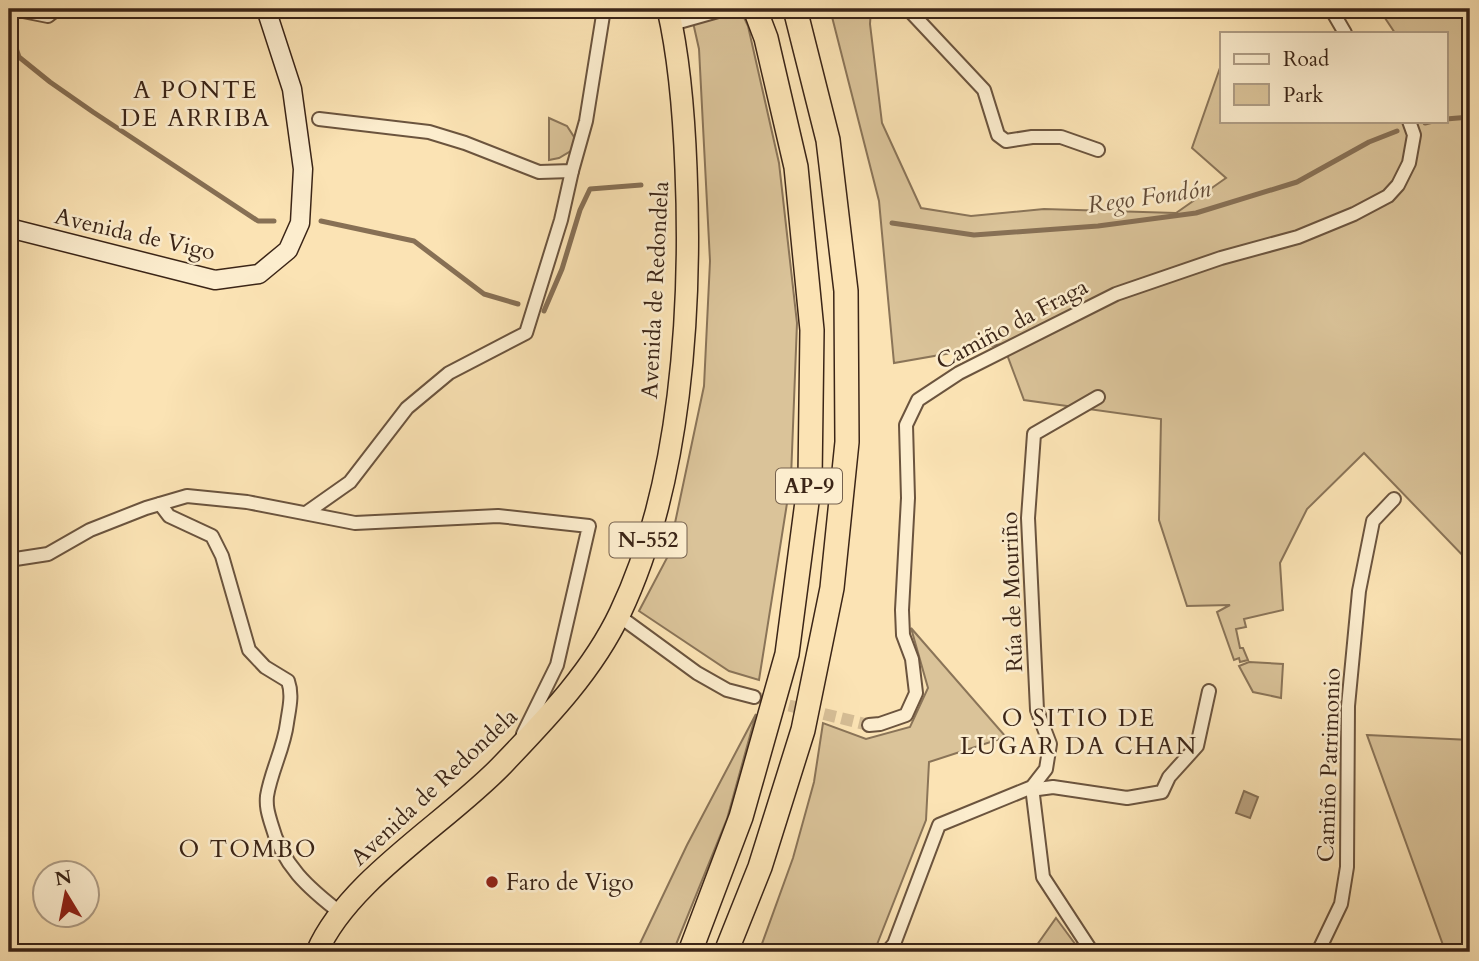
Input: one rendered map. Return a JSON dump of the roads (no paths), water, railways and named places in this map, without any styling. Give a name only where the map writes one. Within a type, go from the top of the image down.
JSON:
[{"type":"highway","name":"AP-9","points":[[690,952],[741,817],[787,654],[810,479],[813,330],[796,167],[766,38],[755,9]]},
{"type":"highway","name":"AP-9","points":[[726,952],[760,867],[803,730],[832,589],[847,442],[846,291],[828,140],[795,9]]},
{"type":"highway","name":"Avenida de Redondela","points":[[317,952],[323,938],[360,890],[499,769],[575,687],[619,616],[645,556],[666,463],[682,354],[688,214],[684,117],[670,16]]},
{"type":"main road","name":"Avenida de Vigo","points":[[9,228],[215,280],[259,274],[288,250],[300,223],[303,169],[292,89],[266,9]]},
{"type":"street","points":[[13,9],[48,16],[57,9]]},
{"type":"street","points":[[306,513],[350,482],[407,408],[449,373],[526,333],[561,220],[586,121],[604,9]]},
{"type":"street","points":[[908,9],[984,90],[998,135],[1006,141],[1032,137],[1061,137],[1098,150]]},
{"type":"street","points":[[1331,9],[1345,32]]},
{"type":"street","points":[[670,16],[718,11]]},
{"type":"street","points":[[319,119],[429,132],[539,172],[572,171]]},
{"type":"street","name":"Camiño da Fraga","points":[[869,725],[906,715],[916,693],[912,659],[903,635],[902,610],[908,498],[905,425],[918,400],[959,373],[1116,294],[1221,258],[1298,237],[1354,214],[1388,196],[1398,185],[1409,163],[1414,135],[1409,122]]},
{"type":"street","name":"Rúa de Mouriño","points":[[1032,787],[1046,769],[1050,744],[1037,710],[1028,518],[1034,434],[1098,397]]},
{"type":"street","points":[[9,560],[48,554],[90,530],[187,496],[247,502],[355,523],[498,516],[589,526],[558,665],[516,751]]},
{"type":"street","name":"Camiño Patrimonio","points":[[1318,952],[1341,904],[1348,867],[1348,706],[1359,591],[1373,521],[1394,499]]},
{"type":"street","points":[[160,504],[169,516],[212,536],[222,556],[249,650],[265,667],[288,681],[291,699],[285,738],[266,805],[275,838],[284,857],[303,883],[342,914]]},
{"type":"street","points":[[619,616],[697,673],[727,690],[754,697]]},
{"type":"street","points":[[887,952],[894,943],[939,825],[1032,787],[1053,787],[1128,798],[1162,792],[1169,777],[1197,746],[1209,691]]},
{"type":"street","points":[[1032,787],[1043,877],[1091,952]]},
{"type":"waterway","name":"Rego Fondón","points":[[9,27],[19,57],[50,82],[258,221],[274,221]]},
{"type":"waterway","name":"Rego Fondón","points":[[1448,119],[1470,117]]},
{"type":"waterway","name":"Rego Fondón","points":[[1425,123],[1429,122]]},
{"type":"waterway","name":"Rego Fondón","points":[[892,223],[974,235],[1098,226],[1196,213],[1297,182],[1369,142],[1397,131]]},
{"type":"waterway","name":"Rego Fondón","points":[[544,311],[590,189],[641,185]]},
{"type":"waterway","name":"Rego Fondón","points":[[321,221],[414,241],[484,294],[518,304]]},
{"type":"tunnel","points":[[754,697],[869,725]]},
{"type":"place","name":"Faro de Vigo","points":[[492,882]]},
{"type":"district","name":"A PONTE DE ARRIBA","points":[[196,104]]},
{"type":"district","name":"O SITIO DE LUGAR DA CHAN","points":[[1079,732]]},
{"type":"district","name":"O TOMBO","points":[[248,849]]}]
